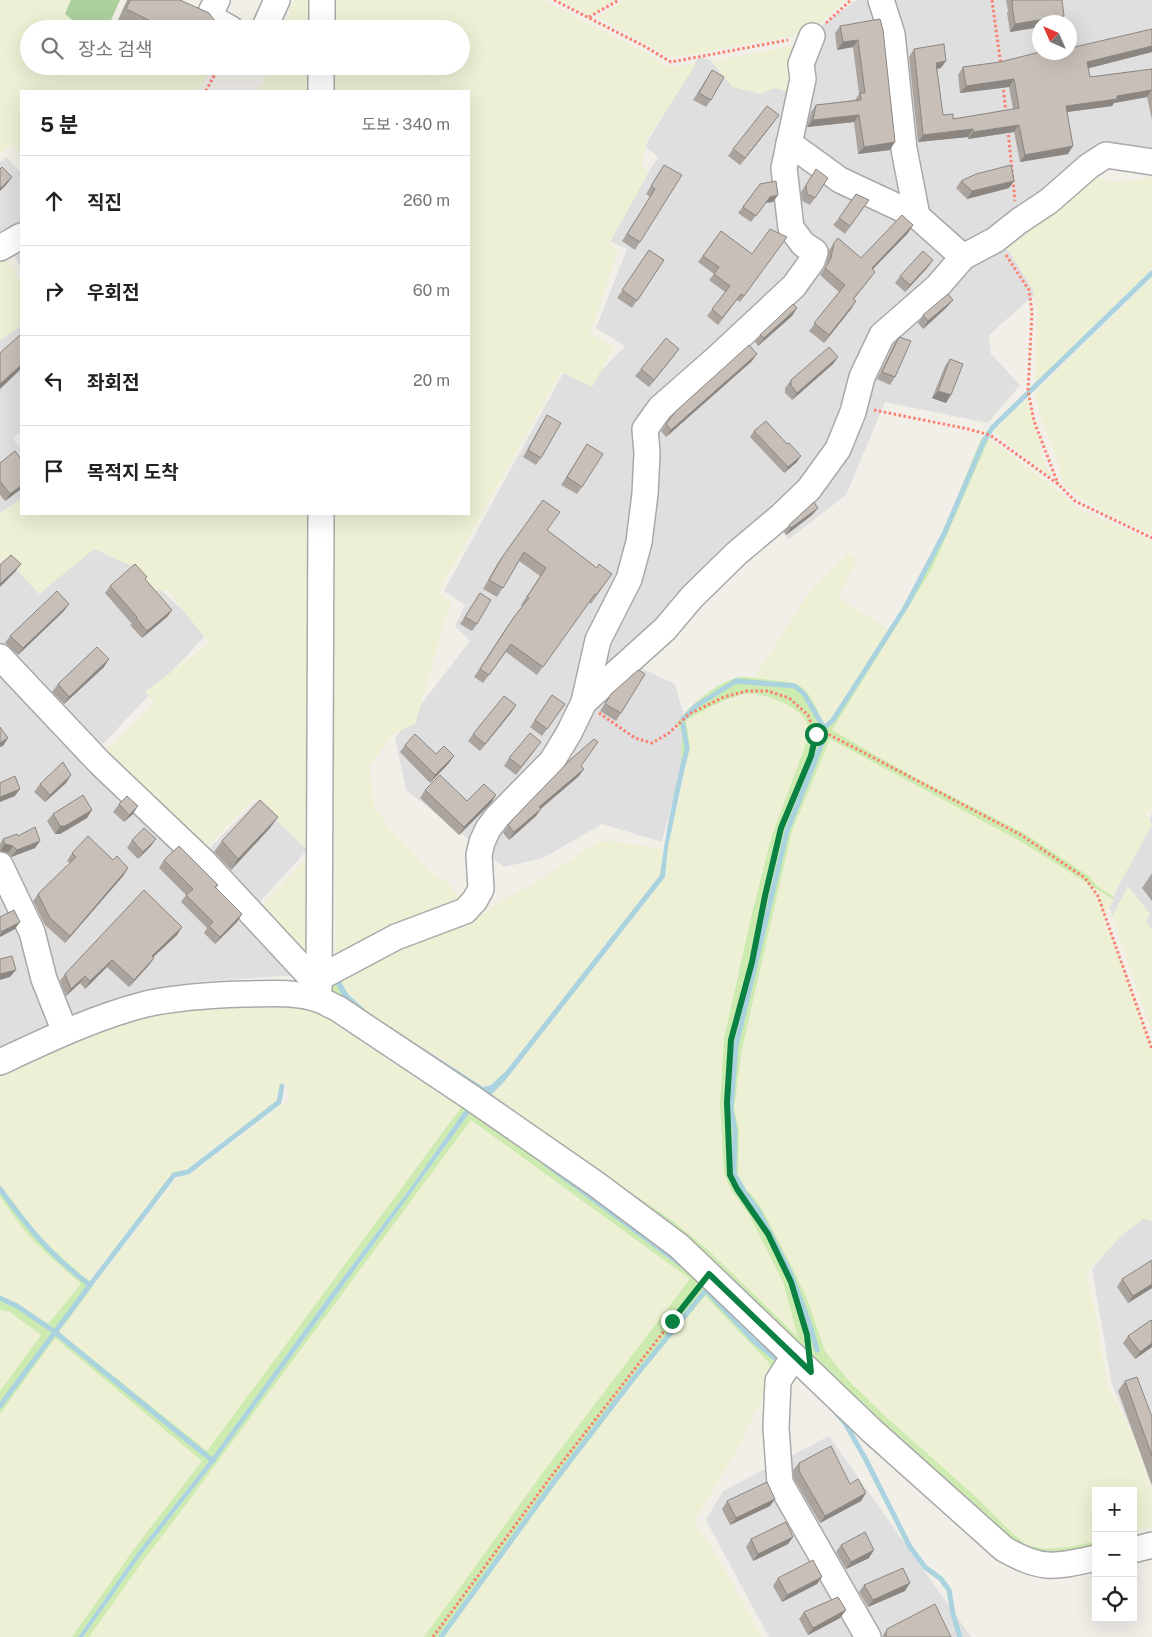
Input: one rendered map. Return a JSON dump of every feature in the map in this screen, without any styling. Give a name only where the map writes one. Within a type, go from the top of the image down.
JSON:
[{"type":"street","points":[[215,20],[212,12],[217,0]]},
{"type":"street","points":[[268,20],[277,0]]},
{"type":"street","points":[[322,0],[322,20]]},
{"type":"street","points":[[881,0],[892,34],[904,149],[917,216]]},
{"type":"street","points":[[0,1062],[65,1032],[148,1004],[192,996],[295,995],[319,989],[396,937],[465,910],[475,900],[481,888],[478,855],[488,829],[497,817],[552,761],[569,732],[584,702],[598,640],[629,579],[639,542],[647,453],[645,429],[660,408],[794,286],[812,261],[815,252],[803,244],[791,228],[784,168],[803,79],[801,64],[812,36]]},
{"type":"street","points":[[321,75],[322,90]]},
{"type":"street","points":[[788,143],[840,180],[917,216],[963,257]]},
{"type":"street","points":[[584,702],[666,629],[698,591],[808,489],[838,449],[853,412],[862,377],[882,335],[937,287],[963,257],[1003,234],[1049,201],[1088,166],[1106,155],[1152,162]]},
{"type":"street","points":[[0,248],[20,237]]},
{"type":"street","points":[[319,989],[321,515]]},
{"type":"street","points":[[0,657],[100,763],[203,861],[307,973],[319,989],[344,1013],[596,1184],[679,1246],[871,1430],[1004,1549],[1024,1561],[1042,1566],[1067,1564],[1092,1559]]},
{"type":"street","points":[[0,865],[32,932],[44,979],[65,1032]]},
{"type":"street","points":[[802,1364],[778,1381],[776,1428],[780,1483],[868,1637]]},
{"type":"street","points":[[1137,1549],[1152,1545]]},
{"type":"path","points":[[554,0],[671,62],[812,36],[851,0]]},
{"type":"path","points":[[588,18],[619,0]]},
{"type":"path","points":[[992,0],[1002,75]]},
{"type":"path","points":[[207,90],[214,75]]},
{"type":"path","points":[[1003,84],[1007,120]]},
{"type":"path","points":[[1008,129],[1015,205],[1003,234],[1029,290],[1032,312],[1028,391],[1034,421],[1058,484]]},
{"type":"path","points":[[853,412],[872,409],[990,435],[1058,484],[1075,502],[1152,538]]},
{"type":"path","points":[[584,702],[635,738],[652,743],[669,733],[689,714],[724,697],[747,691],[768,691],[789,698],[808,715],[816,734],[811,756],[781,828],[752,962],[731,1040],[727,1102],[730,1175],[737,1189],[768,1234],[791,1282],[807,1335],[802,1364]]},
{"type":"path","points":[[816,734],[824,738],[830,735],[1021,835],[1085,878],[1098,896],[1152,1049]]},
{"type":"path","points":[[433,1637],[550,1478],[709,1274]]},
{"type":"shaded area","points":[[857,0],[1152,0],[1152,153],[1094,154],[993,233],[1033,280],[1035,294],[989,335],[991,354],[1020,385],[988,423],[885,402],[846,495],[789,539],[774,522],[628,662],[675,684],[689,735],[662,842],[602,824],[543,858],[504,867],[406,790],[395,738],[470,641],[455,626],[465,605],[444,591],[566,368],[592,380],[625,346],[596,328],[627,249],[607,240],[658,157],[645,146],[699,56],[803,93],[818,28]]},
{"type":"shaded area","points":[[6,157],[20,172],[20,265],[9,248],[0,250],[0,162]]},
{"type":"shaded area","points":[[20,318],[20,432],[13,439],[20,448],[20,500],[0,513],[0,333]]},
{"type":"shaded area","points":[[99,534],[208,633],[101,746],[207,851],[260,797],[310,847],[259,903],[321,974],[204,981],[124,998],[0,1054],[0,543]]},
{"type":"shaded area","points":[[1152,813],[1152,1023],[1109,907]]},
{"type":"shaded area","points":[[1152,1197],[1152,1481],[1112,1384],[1092,1269]]},
{"type":"shaded area","points":[[829,1436],[971,1637],[769,1637],[706,1520],[723,1491]]},
{"type":"green space","points":[[0,0],[71,0],[65,14],[73,20],[20,20],[20,75],[207,75],[199,90],[20,90],[20,153],[11,144],[0,154]]},
{"type":"green space","points":[[71,0],[120,0],[111,20],[73,20],[65,14]]},
{"type":"green space","points":[[294,0],[315,0],[314,20],[286,20]]},
{"type":"green space","points":[[328,0],[544,0],[669,67],[696,64],[647,140],[641,167],[649,172],[609,244],[618,250],[590,334],[614,347],[592,387],[561,372],[438,593],[451,600],[415,724],[393,734],[369,767],[375,808],[391,830],[430,871],[447,882],[461,900],[336,959],[331,515],[470,515],[470,90],[326,90],[326,75],[470,75],[470,20],[327,20]]},
{"type":"green space","points":[[559,0],[615,0],[590,16]]},
{"type":"green space","points":[[625,0],[845,0],[810,33],[671,58],[597,17]]},
{"type":"green space","points":[[804,44],[796,94],[774,88],[761,94],[733,87],[711,61]]},
{"type":"green space","points":[[265,75],[313,75],[313,90],[259,90]]},
{"type":"green space","points":[[1091,173],[1108,182],[1141,180],[1152,176],[1152,269],[1035,383],[1037,312],[1033,290],[1003,241]]},
{"type":"green space","points":[[4,252],[20,281],[20,327],[0,340],[0,253]]},
{"type":"green space","points":[[1152,278],[1152,534],[1114,518],[1063,485],[1058,462],[1040,416],[1035,392]]},
{"type":"green space","points":[[1027,398],[1045,463],[1053,479],[993,432]]},
{"type":"green space","points":[[982,437],[989,439],[932,569],[832,730],[912,776],[1024,833],[1089,876],[1096,885],[1113,896],[1114,900],[1020,841],[830,739],[792,831],[742,1049],[734,1109],[739,1130],[738,1175],[746,1190],[753,1196],[763,1211],[793,1269],[808,1301],[825,1351],[848,1380],[1027,1545],[1045,1549],[1070,1547],[1092,1542],[1092,1551],[1057,1557],[1021,1551],[831,1378],[325,987],[337,975],[342,995],[489,1097],[491,1094],[600,1172],[669,1218],[706,1248],[798,1337],[783,1282],[749,1215],[730,1188],[724,1173],[720,1104],[724,1038],[753,909],[772,835],[810,733],[807,723],[800,713],[778,700],[753,694],[733,697],[686,721],[690,747],[685,767],[684,760],[681,763],[682,734],[677,723],[695,703],[711,691],[727,681],[743,677],[796,684],[810,696],[824,725],[831,719],[903,606],[946,523]]},
{"type":"green space","points":[[989,439],[1056,489],[1079,509],[1152,541],[1152,808],[1146,813],[1152,825],[1113,896],[1096,885],[1089,876],[1024,833],[912,776],[832,730],[932,569]]},
{"type":"green space","points":[[20,499],[20,515],[313,515],[314,969],[257,910],[311,854],[254,798],[203,851],[103,753],[155,702],[145,692],[209,643],[168,591],[151,590],[134,567],[94,549],[39,594],[6,558],[0,563],[0,515]]},
{"type":"green space","points":[[848,553],[858,558],[838,598],[889,629],[832,719],[824,725],[815,704],[796,684],[754,678],[809,592]]},
{"type":"green space","points":[[748,694],[771,698],[790,705],[804,718],[810,733],[772,835],[724,1038],[720,1104],[721,1138],[730,1188],[749,1215],[783,1282],[799,1338],[706,1248],[669,1218],[600,1172],[491,1094],[504,1082],[665,877],[668,847],[690,747],[686,721],[696,713]]},
{"type":"green space","points":[[830,739],[1020,841],[1114,900],[1104,916],[1152,1047],[1152,1221],[1143,1219],[1123,1234],[1086,1273],[1096,1316],[1107,1385],[1132,1432],[1152,1492],[1152,1527],[1137,1531],[1137,1487],[1092,1487],[1092,1542],[1070,1547],[1045,1549],[1027,1545],[885,1416],[848,1380],[825,1351],[808,1301],[793,1269],[773,1229],[738,1175],[734,1109],[742,1049],[792,831]]},
{"type":"green space","points":[[613,841],[663,849],[660,875],[506,1071],[491,1085],[483,1087],[369,1013],[348,994],[337,975],[445,926],[473,921],[498,903],[531,885],[598,842]]},
{"type":"green space","points":[[1128,886],[1150,914],[1146,921],[1152,929],[1152,1032],[1112,917]]},
{"type":"green space","points":[[230,998],[271,998],[297,1001],[322,1008],[336,1015],[514,1137],[689,1264],[699,1273],[698,1277],[707,1286],[713,1287],[784,1358],[772,1392],[764,1395],[770,1364],[705,1296],[636,1379],[443,1637],[424,1637],[544,1471],[690,1279],[471,1120],[145,1558],[89,1637],[83,1637],[141,1555],[215,1461],[471,1111],[467,1107],[414,1183],[211,1459],[138,1552],[78,1637],[72,1637],[134,1549],[202,1461],[55,1338],[0,1414],[0,1391],[41,1335],[10,1312],[0,1310],[0,1296],[18,1304],[48,1324],[81,1284],[27,1234],[0,1197],[0,1185],[51,1248],[89,1280],[93,1286],[59,1332],[207,1451],[462,1106],[334,1018],[315,1008],[297,1005],[236,1004],[196,1006],[126,1014],[72,1036],[0,1071],[0,1066],[66,1035],[127,1012],[149,1006]]},
{"type":"green space","points":[[297,1005],[315,1008],[462,1105],[207,1451],[59,1332],[177,1178],[189,1175],[290,1099],[286,1083],[281,1083],[277,1101],[186,1170],[174,1173],[89,1280],[51,1248],[0,1185],[0,1071],[126,1014],[196,1006]]},
{"type":"green space","points":[[471,1120],[690,1279],[544,1471],[424,1637],[89,1637],[145,1558]]},
{"type":"green space","points":[[0,1197],[27,1234],[81,1284],[48,1324],[18,1304],[0,1296]]},
{"type":"green space","points":[[705,1296],[770,1364],[764,1395],[736,1452],[694,1522],[716,1554],[762,1637],[443,1637],[636,1379]]},
{"type":"green space","points":[[0,1310],[10,1312],[41,1335],[0,1391]]},
{"type":"green space","points":[[55,1338],[202,1461],[134,1549],[72,1637],[0,1637],[0,1414]]},
{"type":"water","points":[[684,759],[685,767],[668,847],[665,877],[504,1082],[489,1097],[357,1010],[342,995],[334,981],[337,975],[348,994],[369,1013],[483,1087],[491,1085],[506,1071],[660,875],[672,805],[681,763]]},
{"type":"water","points":[[467,1107],[471,1111],[215,1461],[141,1555],[83,1637],[78,1637],[138,1552],[211,1459],[414,1183]]},
{"type":"building","points":[[130,0],[180,0],[209,13],[214,20],[149,20],[126,9]]},
{"type":"building","points":[[1012,0],[1062,0],[1064,15],[1032,15],[1032,21],[1015,24]]},
{"type":"building","points":[[880,19],[883,30],[895,142],[864,147],[859,115],[813,120],[816,105],[861,100],[860,93],[865,93],[858,40],[843,42],[840,26]]},
{"type":"building","points":[[1152,29],[1152,46],[1087,62],[1090,77],[1152,69],[1152,90],[1117,96],[1117,99],[1066,106],[1073,146],[1025,155],[1019,125],[973,132],[973,129],[923,135],[914,49],[944,44],[946,61],[936,63],[943,115],[953,114],[953,119],[1019,108],[1014,79],[966,86],[963,67],[1000,62],[1032,54],[1032,60],[1077,60],[1077,46]]},
{"type":"building","points":[[712,70],[724,77],[711,100],[699,93]]},
{"type":"building","points":[[767,106],[779,115],[745,158],[733,149]]},
{"type":"building","points":[[664,165],[682,175],[640,242],[627,234],[655,189],[651,186]]},
{"type":"building","points":[[1011,165],[1014,181],[972,191],[961,181],[976,174]]},
{"type":"building","points":[[2,167],[12,177],[0,189],[0,169]]},
{"type":"building","points":[[816,169],[828,178],[815,198],[807,194],[806,185]]},
{"type":"building","points":[[776,181],[778,195],[770,197],[756,216],[743,207],[760,184]]},
{"type":"building","points":[[856,194],[869,200],[850,226],[839,218]]},
{"type":"building","points":[[902,215],[913,225],[872,268],[875,272],[853,299],[856,301],[829,335],[814,323],[845,285],[825,268],[831,258],[834,243],[838,238],[861,258]]},
{"type":"building","points":[[770,229],[787,237],[744,296],[741,294],[722,318],[712,309],[730,286],[714,274],[719,267],[703,256],[721,231],[752,254]]},
{"type":"building","points":[[649,250],[664,260],[637,301],[622,290]]},
{"type":"building","points":[[923,251],[933,260],[910,285],[900,276]]},
{"type":"building","points":[[948,294],[953,300],[928,321],[923,315]]},
{"type":"building","points":[[793,304],[797,308],[764,338],[760,335]]},
{"type":"building","points":[[20,335],[20,366],[0,384],[0,353]]},
{"type":"building","points":[[899,337],[911,341],[895,377],[882,372]]},
{"type":"building","points":[[666,338],[679,349],[654,380],[641,369]]},
{"type":"building","points":[[749,345],[757,354],[671,430],[666,424],[676,411]]},
{"type":"building","points":[[829,347],[838,357],[797,393],[791,385],[791,380]]},
{"type":"building","points":[[950,359],[963,364],[951,395],[938,391]]},
{"type":"building","points":[[547,415],[561,423],[541,458],[528,450]]},
{"type":"building","points":[[766,421],[801,456],[788,467],[754,431]]},
{"type":"building","points":[[587,444],[603,454],[582,487],[567,477]]},
{"type":"building","points":[[15,451],[20,458],[20,487],[10,494],[0,481],[0,463]]},
{"type":"building","points":[[543,500],[560,512],[547,530],[597,568],[599,564],[612,574],[595,594],[543,667],[511,644],[489,675],[480,669],[514,617],[529,598],[527,597],[546,568],[524,552],[503,588],[489,580],[503,556]]},
{"type":"building","points":[[814,502],[818,508],[791,528],[789,525]]},
{"type":"building","points":[[11,555],[21,564],[0,584],[0,565]]},
{"type":"building","points":[[135,564],[147,577],[145,579],[172,610],[147,631],[110,586]]},
{"type":"building","points":[[57,591],[69,604],[23,648],[10,636]]},
{"type":"building","points":[[480,593],[491,600],[477,624],[465,617]]},
{"type":"building","points":[[97,647],[109,659],[69,697],[58,684]]},
{"type":"building","points":[[638,670],[645,674],[621,713],[605,704],[611,694]]},
{"type":"building","points":[[552,695],[565,704],[547,729],[535,720]]},
{"type":"building","points":[[504,696],[516,705],[485,744],[473,734]]},
{"type":"building","points":[[0,727],[8,738],[0,743]]},
{"type":"building","points":[[530,733],[541,742],[521,767],[509,758]]},
{"type":"building","points":[[415,734],[436,754],[444,746],[454,756],[435,775],[405,745]]},
{"type":"building","points":[[594,739],[598,742],[581,766],[584,769],[539,807],[541,809],[514,832],[508,825],[513,819],[570,760]]},
{"type":"building","points":[[63,762],[71,775],[50,795],[40,784]]},
{"type":"building","points":[[440,775],[467,801],[484,784],[496,795],[464,827],[425,790]]},
{"type":"building","points":[[15,776],[20,789],[0,797],[0,783]]},
{"type":"building","points":[[83,795],[92,810],[65,826],[60,826],[53,814]]},
{"type":"building","points":[[127,796],[138,806],[129,815],[119,804]]},
{"type":"building","points":[[260,800],[278,817],[238,859],[222,841]]},
{"type":"building","points":[[35,827],[40,841],[17,850],[13,846],[5,844],[3,839],[17,834],[18,836]]},
{"type":"building","points":[[144,828],[156,839],[143,852],[132,840]]},
{"type":"building","points":[[88,836],[113,860],[117,856],[128,868],[70,936],[50,918],[38,894],[76,857],[72,853]]},
{"type":"building","points":[[179,846],[218,885],[215,887],[242,914],[220,937],[209,926],[213,922],[186,895],[193,889],[164,860]]},
{"type":"building","points":[[144,890],[182,927],[152,956],[154,958],[134,980],[112,960],[90,981],[85,976],[71,989],[65,974]]},
{"type":"building","points":[[14,910],[20,922],[1,932],[0,917]]},
{"type":"building","points":[[12,956],[16,970],[0,974],[0,959]]},
{"type":"building","points":[[1152,1260],[1152,1284],[1133,1296],[1122,1279]]},
{"type":"building","points":[[1151,1320],[1152,1343],[1140,1352],[1128,1336]]},
{"type":"building","points":[[1137,1377],[1152,1417],[1152,1456],[1125,1381]]},
{"type":"building","points":[[831,1446],[850,1484],[858,1479],[866,1493],[825,1516],[799,1471],[799,1463]]},
{"type":"building","points":[[767,1482],[775,1499],[736,1518],[727,1501]]},
{"type":"building","points":[[786,1522],[793,1537],[758,1554],[751,1539]]},
{"type":"building","points":[[865,1532],[874,1550],[851,1562],[841,1545]]},
{"type":"building","points":[[813,1560],[822,1577],[787,1595],[778,1578]]},
{"type":"building","points":[[903,1568],[910,1583],[873,1600],[864,1585]]},
{"type":"building","points":[[838,1597],[846,1610],[813,1628],[804,1612]]},
{"type":"building","points":[[935,1604],[951,1637],[887,1637],[887,1629]]},
{"type":"waterway","points":[[817,1350],[809,1322],[790,1272],[758,1210],[734,1174],[735,1131],[731,1108],[736,1046],[787,831],[824,738],[824,728],[833,720],[905,608],[944,534],[984,441],[992,428],[1152,273]]},
{"type":"waterway","points":[[683,719],[696,706],[736,681],[795,686],[804,694],[824,728]]},
{"type":"waterway","points":[[683,725],[687,749],[683,766]]},
{"type":"waterway","points":[[0,1406],[174,1175],[188,1172],[279,1102],[282,1086]]},
{"type":"waterway","points":[[546,1164],[683,1266]]},
{"type":"waterway","points":[[0,1189],[41,1241],[63,1263],[90,1285]]},
{"type":"waterway","points":[[441,1637],[556,1479],[633,1379],[706,1290],[754,1341],[782,1364]]},
{"type":"waterway","points":[[0,1298],[17,1306],[55,1332],[213,1461]]},
{"type":"waterway","points":[[836,1413],[845,1423],[866,1460],[910,1547],[925,1567],[941,1579],[949,1590],[953,1614],[960,1637]]},
{"type":"route","points":[[672,1321],[709,1274],[811,1372],[807,1335],[791,1282],[774,1250],[768,1234],[737,1189],[730,1175],[727,1102],[731,1040],[752,962],[781,828],[811,756],[816,734]]}]
